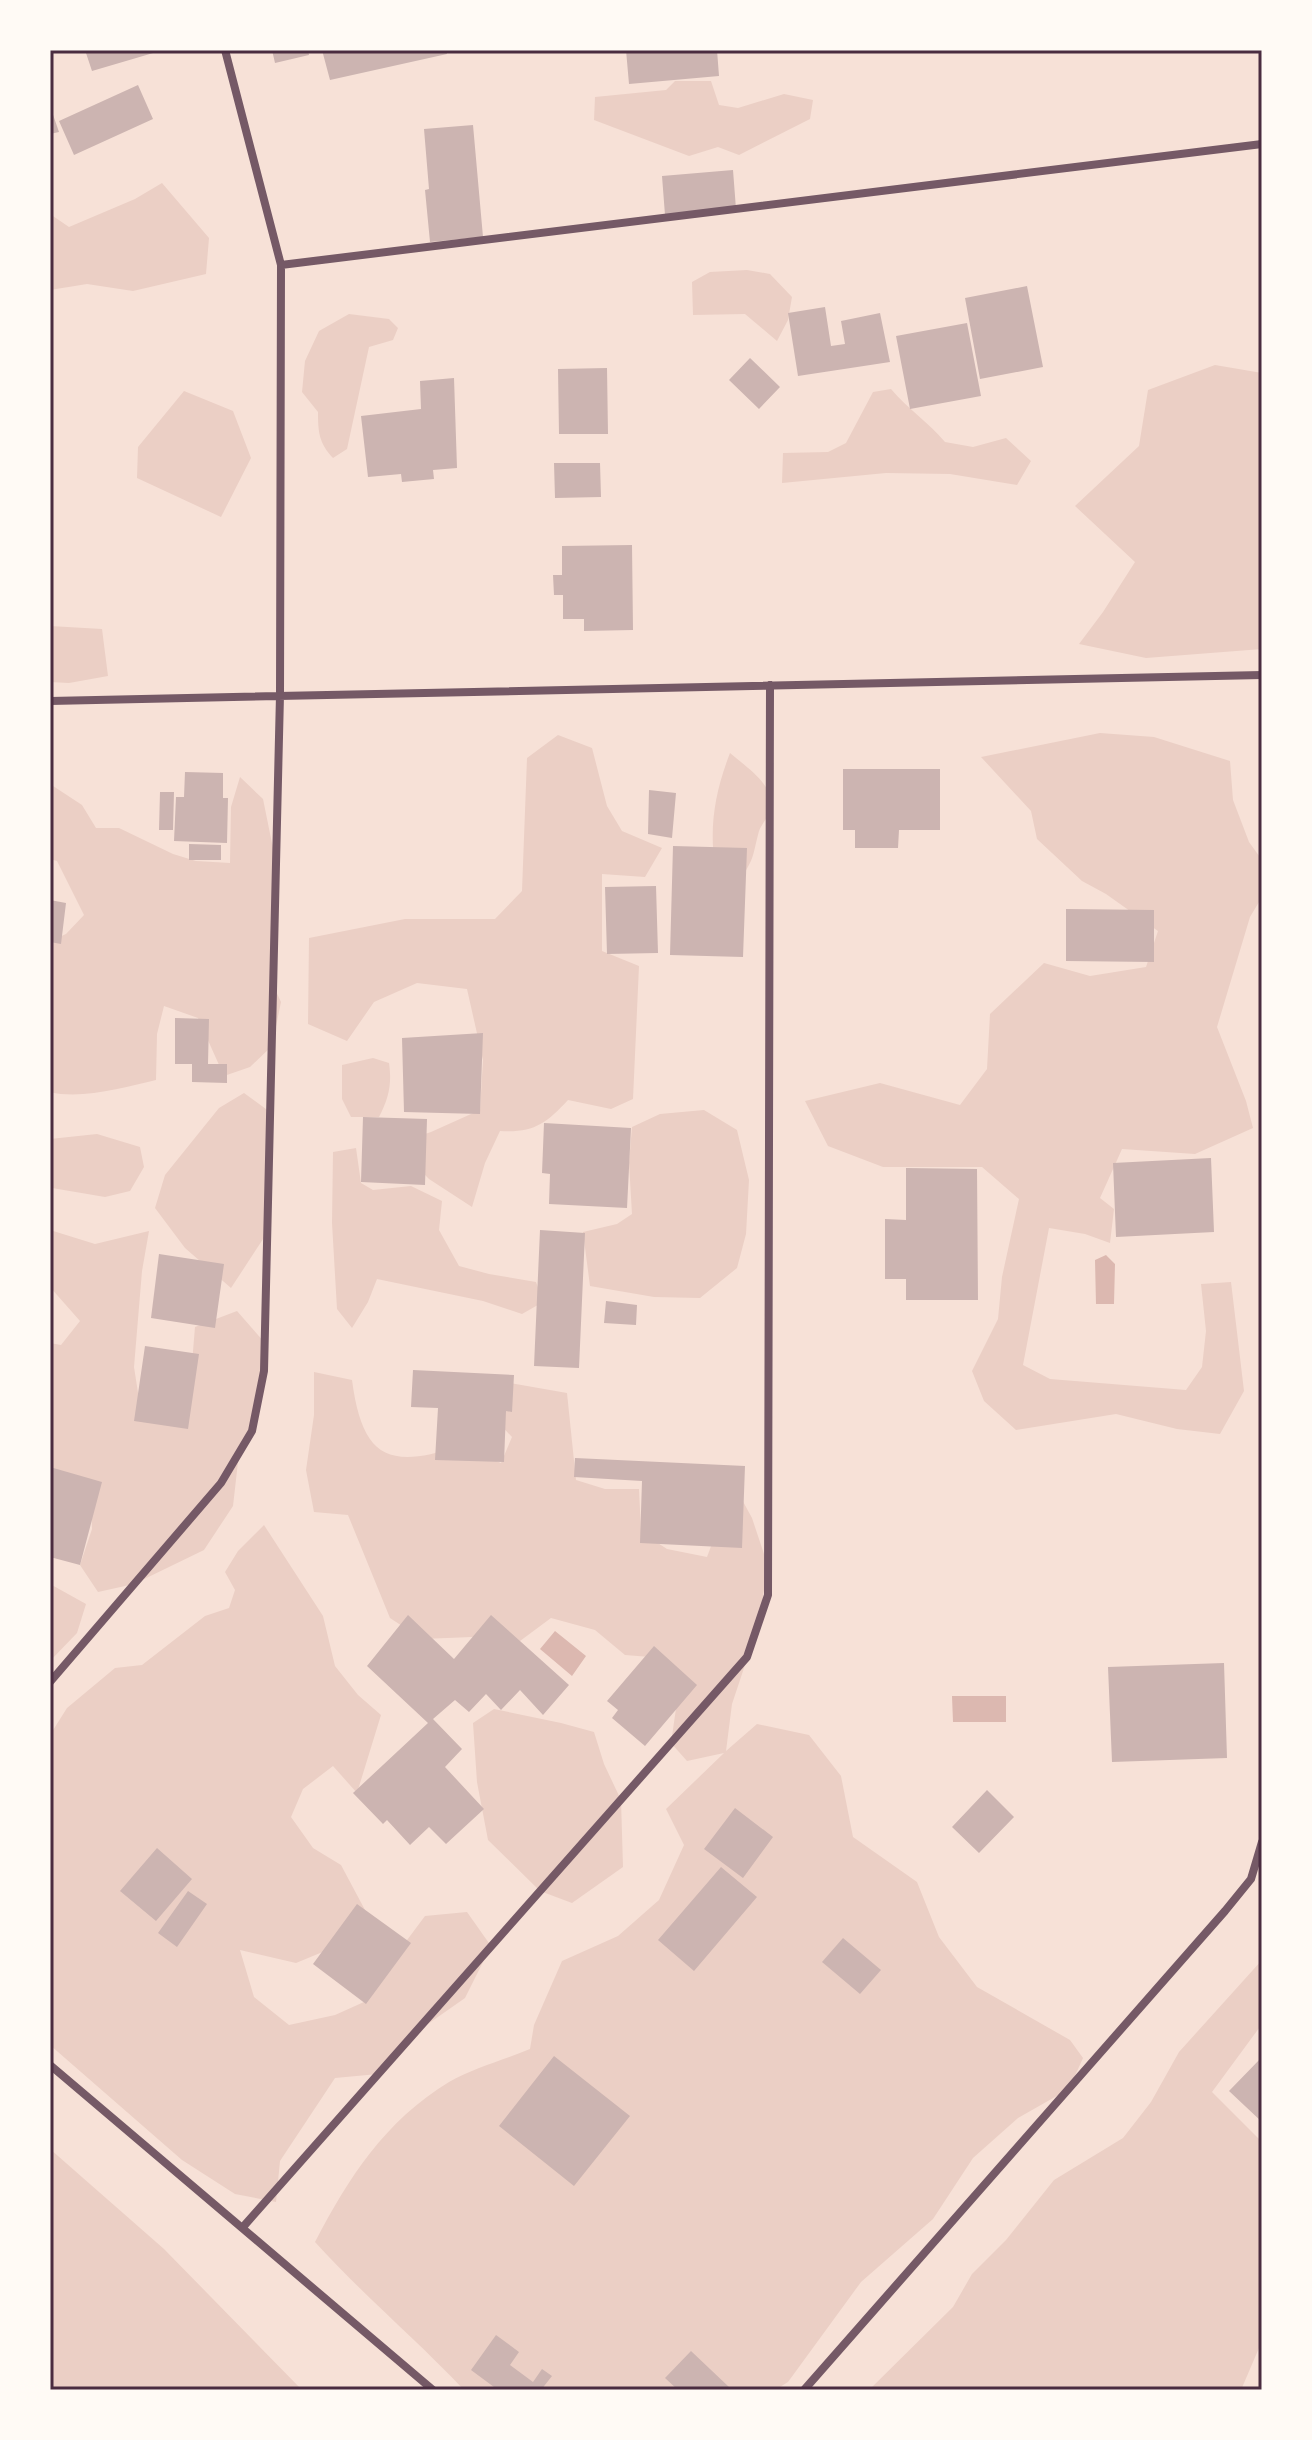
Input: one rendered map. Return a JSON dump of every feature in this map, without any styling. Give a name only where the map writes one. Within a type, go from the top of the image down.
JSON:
[{"type":"street","points":[[50,1682],[221,1483],[252,1431],[264,1371],[280,695],[281,265],[225,50]]},
{"type":"street","points":[[281,265],[1262,144]]},
{"type":"street","points":[[50,701],[1262,675]]},
{"type":"street","points":[[243,2227],[747,1657],[768,1595],[770,685]]},
{"type":"street","points":[[804,2390],[1225,1911],[1251,1879],[1262,1842]]},
{"type":"street","points":[[50,2065],[433,2390]]},
{"type":"shaded area","points":[[675,81],[711,81],[719,105],[738,108],[784,94],[813,100],[810,119],[739,155],[718,147],[689,156],[594,120],[595,97],[666,90]]},
{"type":"shaded area","points":[[162,183],[209,238],[206,274],[133,291],[87,284],[50,290],[50,214],[69,227],[135,199]]},
{"type":"shaded area","points":[[747,270],[770,274],[792,297],[788,320],[777,341],[745,314],[693,315],[692,282],[710,272]]},
{"type":"shaded area","points":[[349,314],[389,319],[398,328],[393,340],[369,347],[347,449],[333,458],[320,437],[318,412],[302,392],[305,361],[319,331]]},
{"type":"shaded area","points":[[1215,365],[1262,373],[1262,649],[1146,658],[1079,644],[1135,562],[1075,506],[1139,446],[1148,390]]},
{"type":"shaded area","points":[[891,389],[945,442],[973,447],[1006,438],[1031,461],[1017,485],[950,474],[886,473],[782,483],[783,453],[828,452],[846,443],[873,392]]},
{"type":"shaded area","points":[[184,391],[233,411],[251,458],[221,517],[137,478],[138,447]]},
{"type":"shaded area","points":[[50,626],[102,629],[108,676],[69,683],[50,682]]},
{"type":"shaded area","points":[[1100,733],[1154,737],[1230,761],[1233,800],[1249,842],[1262,860],[1262,897],[1250,917],[1217,1027],[1246,1101],[1253,1128],[1195,1154],[1122,1149],[1100,1198],[1114,1209],[1110,1243],[1085,1234],[1049,1228],[1023,1365],[1050,1379],[1186,1390],[1202,1367],[1206,1331],[1201,1284],[1231,1282],[1244,1391],[1220,1434],[1177,1429],[1116,1414],[1016,1430],[984,1401],[972,1371],[998,1319],[1002,1277],[1019,1199],[982,1167],[883,1167],[828,1146],[805,1101],[880,1083],[960,1105],[987,1069],[990,1014],[1044,963],[1090,976],[1146,967],[1158,931],[1082,881],[1037,839],[1031,811],[981,757]]},
{"type":"shaded area","points":[[558,735],[592,748],[607,806],[622,831],[662,848],[645,877],[602,874],[602,951],[639,966],[633,1099],[611,1109],[568,1100],[538,1125],[500,1131],[485,1163],[472,1207],[429,1179],[395,1144],[480,1110],[483,1060],[467,989],[417,983],[374,1002],[347,1041],[308,1024],[309,938],[405,919],[495,919],[522,891],[527,758]]},
{"type":"shaded area","points":[[730,753],[760,779],[770,795],[771,804],[751,860],[741,878],[715,867],[713,852],[715,809]]},
{"type":"shaded area","points":[[240,777],[263,799],[276,863],[273,985],[281,1002],[272,1046],[250,1067],[224,1076],[198,1018],[164,1006],[157,1034],[156,1080],[89,1094],[50,1092],[50,941],[66,934],[84,915],[57,861],[50,859],[50,784],[82,805],[96,828],[119,828],[173,854],[196,861],[230,863],[231,807]]},
{"type":"shaded area","points":[[373,1058],[389,1063],[390,1084],[385,1104],[379,1117],[351,1117],[342,1099],[342,1065]]},
{"type":"shaded area","points":[[244,1093],[270,1112],[267,1233],[231,1288],[185,1248],[155,1208],[165,1175],[219,1108]]},
{"type":"shaded area","points":[[704,1110],[737,1130],[749,1180],[746,1234],[737,1268],[700,1298],[654,1297],[590,1286],[583,1232],[617,1224],[632,1214],[629,1163],[632,1127],[660,1114]]},
{"type":"shaded area","points":[[97,1134],[140,1147],[144,1167],[130,1191],[105,1197],[52,1188],[50,1139]]},
{"type":"shaded area","points":[[356,1148],[361,1183],[373,1190],[411,1186],[442,1201],[439,1230],[459,1266],[536,1282],[543,1302],[522,1314],[483,1301],[377,1279],[368,1302],[352,1328],[337,1309],[332,1223],[333,1152]]},
{"type":"shaded area","points":[[50,1230],[95,1244],[149,1231],[142,1271],[134,1367],[141,1412],[191,1375],[195,1327],[237,1311],[265,1343],[252,1431],[239,1453],[233,1506],[204,1550],[134,1584],[98,1592],[80,1565],[92,1529],[91,1502],[50,1471],[50,1343],[61,1345],[80,1321],[50,1287]]},
{"type":"shaded area","points":[[1106,1255],[1115,1264],[1114,1304],[1096,1304],[1095,1260]]},
{"type":"shaded area","points":[[314,1372],[352,1380],[356,1405],[371,1440],[382,1450],[396,1456],[413,1457],[459,1446],[501,1463],[512,1437],[494,1418],[510,1383],[567,1393],[576,1480],[605,1489],[639,1489],[641,1532],[667,1549],[707,1557],[734,1485],[752,1518],[768,1566],[758,1626],[732,1704],[726,1751],[757,1724],[809,1735],[841,1776],[853,1837],[917,1882],[939,1937],[977,1987],[1070,2040],[1083,2058],[1069,2089],[1018,2118],[973,2158],[933,2219],[861,2282],[788,2382],[775,2390],[464,2390],[315,2242],[355,2173],[406,2114],[458,2077],[530,2049],[534,2025],[562,1961],[618,1936],[659,1900],[684,1845],[666,1809],[724,1753],[687,1761],[671,1743],[679,1688],[663,1658],[625,1655],[595,1630],[551,1618],[520,1641],[472,1637],[422,1639],[390,1618],[348,1515],[314,1512],[306,1470],[314,1415]]},
{"type":"shaded area","points":[[264,1525],[323,1616],[335,1666],[358,1695],[381,1715],[357,1793],[333,1766],[303,1789],[291,1817],[313,1848],[341,1865],[365,1910],[354,1939],[296,1963],[240,1950],[254,1997],[289,2025],[335,2015],[364,2002],[425,1916],[467,1912],[491,1946],[465,1998],[415,2033],[378,2074],[335,2078],[280,2161],[276,2202],[235,2194],[182,2160],[50,2045],[50,1735],[67,1708],[115,1668],[142,1665],[205,1616],[229,1608],[235,1590],[225,1572],[238,1551]]},
{"type":"shaded area","points":[[50,1584],[86,1604],[77,1633],[50,1661]]},
{"type":"shaded area","points":[[555,1631],[586,1656],[572,1676],[540,1649]]},
{"type":"shaded area","points":[[952,1696],[1006,1696],[1006,1722],[953,1722]]},
{"type":"shaded area","points":[[494,1709],[594,1732],[604,1764],[621,1800],[623,1867],[572,1903],[540,1891],[488,1840],[477,1782],[473,1723]]},
{"type":"shaded area","points":[[1262,1960],[1262,2024],[1212,2092],[1262,2142],[1262,2341],[1241,2390],[869,2390],[953,2307],[972,2274],[1006,2240],[1054,2180],[1123,2138],[1151,2102],[1179,2052]]},
{"type":"shaded area","points":[[50,2149],[164,2249],[302,2390],[50,2390]]},
{"type":"building","points":[[85,50],[160,50],[160,51],[92,71]]},
{"type":"building","points":[[272,50],[308,50],[309,55],[275,63]]},
{"type":"building","points":[[322,50],[446,50],[447,54],[330,80]]},
{"type":"building","points":[[626,50],[717,50],[719,76],[629,84]]},
{"type":"building","points":[[138,85],[153,119],[74,155],[59,121]]},
{"type":"building","points":[[50,106],[59,132],[50,134]]},
{"type":"building","points":[[473,125],[483,237],[430,242],[424,129]]},
{"type":"building","points":[[733,170],[736,209],[665,215],[662,176]]},
{"type":"building","points":[[1027,286],[1043,367],[980,379],[965,298]]},
{"type":"building","points":[[825,307],[831,346],[845,344],[841,321],[880,313],[890,362],[798,376],[788,313]]},
{"type":"building","points":[[967,323],[981,396],[910,409],[896,336]]},
{"type":"building","points":[[750,358],[780,387],[759,409],[729,380]]},
{"type":"building","points":[[607,368],[608,434],[559,434],[558,369]]},
{"type":"building","points":[[454,378],[457,468],[433,470],[434,479],[402,482],[401,474],[368,477],[361,416],[421,409],[420,381]]},
{"type":"building","points":[[554,463],[600,463],[601,497],[555,498]]},
{"type":"building","points":[[632,545],[633,630],[584,631],[584,619],[563,619],[563,595],[554,595],[553,575],[562,575],[562,546]]},
{"type":"building","points":[[843,769],[940,769],[940,830],[899,830],[898,848],[855,848],[855,830],[843,830]]},
{"type":"building","points":[[185,772],[223,773],[223,798],[228,798],[227,843],[174,841],[176,797],[184,797]]},
{"type":"building","points":[[649,790],[676,793],[672,838],[648,834]]},
{"type":"building","points":[[160,792],[174,792],[173,830],[159,830]]},
{"type":"building","points":[[189,844],[221,845],[221,860],[189,860]]},
{"type":"building","points":[[673,846],[747,848],[743,957],[670,955]]},
{"type":"building","points":[[656,886],[658,953],[607,954],[605,887]]},
{"type":"building","points":[[50,900],[66,903],[61,944],[50,942]]},
{"type":"building","points":[[1066,909],[1154,910],[1154,962],[1066,961]]},
{"type":"building","points":[[175,1018],[209,1019],[208,1064],[227,1064],[227,1083],[192,1082],[192,1064],[175,1064]]},
{"type":"building","points":[[483,1033],[480,1114],[404,1112],[402,1038]]},
{"type":"building","points":[[363,1117],[427,1119],[425,1185],[361,1182]]},
{"type":"building","points":[[544,1123],[631,1128],[627,1208],[549,1204],[550,1174],[542,1173]]},
{"type":"building","points":[[1211,1158],[1214,1232],[1116,1237],[1113,1163]]},
{"type":"building","points":[[906,1168],[977,1169],[978,1300],[906,1300],[906,1279],[885,1279],[885,1219],[906,1220]]},
{"type":"building","points":[[540,1230],[585,1233],[579,1368],[534,1366]]},
{"type":"building","points":[[159,1254],[224,1264],[215,1328],[151,1318]]},
{"type":"building","points":[[606,1301],[637,1305],[636,1325],[604,1323]]},
{"type":"building","points":[[145,1346],[199,1354],[188,1429],[134,1421]]},
{"type":"building","points":[[413,1370],[514,1375],[512,1412],[506,1411],[504,1462],[435,1460],[438,1408],[411,1407]]},
{"type":"building","points":[[575,1458],[745,1466],[742,1548],[640,1543],[642,1481],[574,1477]]},
{"type":"building","points":[[50,1467],[102,1482],[80,1565],[50,1557]]},
{"type":"building","points":[[408,1615],[454,1659],[491,1615],[569,1685],[543,1715],[520,1690],[501,1710],[486,1694],[469,1712],[455,1700],[433,1719],[462,1749],[445,1767],[484,1809],[446,1844],[429,1827],[410,1845],[387,1820],[383,1824],[353,1793],[428,1723],[367,1666]]},
{"type":"building","points":[[654,1646],[697,1685],[645,1746],[612,1718],[618,1710],[607,1701]]},
{"type":"building","points":[[1224,1663],[1227,1758],[1112,1762],[1108,1667]]},
{"type":"building","points":[[987,1790],[1014,1817],[979,1853],[952,1827]]},
{"type":"building","points":[[735,1808],[773,1837],[743,1878],[704,1849]]},
{"type":"building","points":[[157,1848],[192,1879],[156,1921],[120,1891]]},
{"type":"building","points":[[721,1867],[757,1897],[694,1971],[658,1940]]},
{"type":"building","points":[[188,1891],[207,1904],[177,1947],[158,1933]]},
{"type":"building","points":[[357,1904],[411,1943],[366,2004],[313,1964]]},
{"type":"building","points":[[843,1938],[881,1970],[860,1994],[822,1962]]},
{"type":"building","points":[[554,2056],[630,2116],[574,2186],[499,2126]]},
{"type":"building","points":[[1262,2057],[1262,2122],[1229,2091]]},
{"type":"building","points":[[496,2335],[519,2352],[510,2365],[533,2382],[542,2369],[552,2376],[541,2390],[498,2390],[471,2370]]},
{"type":"building","points":[[691,2351],[729,2387],[726,2390],[678,2390],[665,2378]]}]
